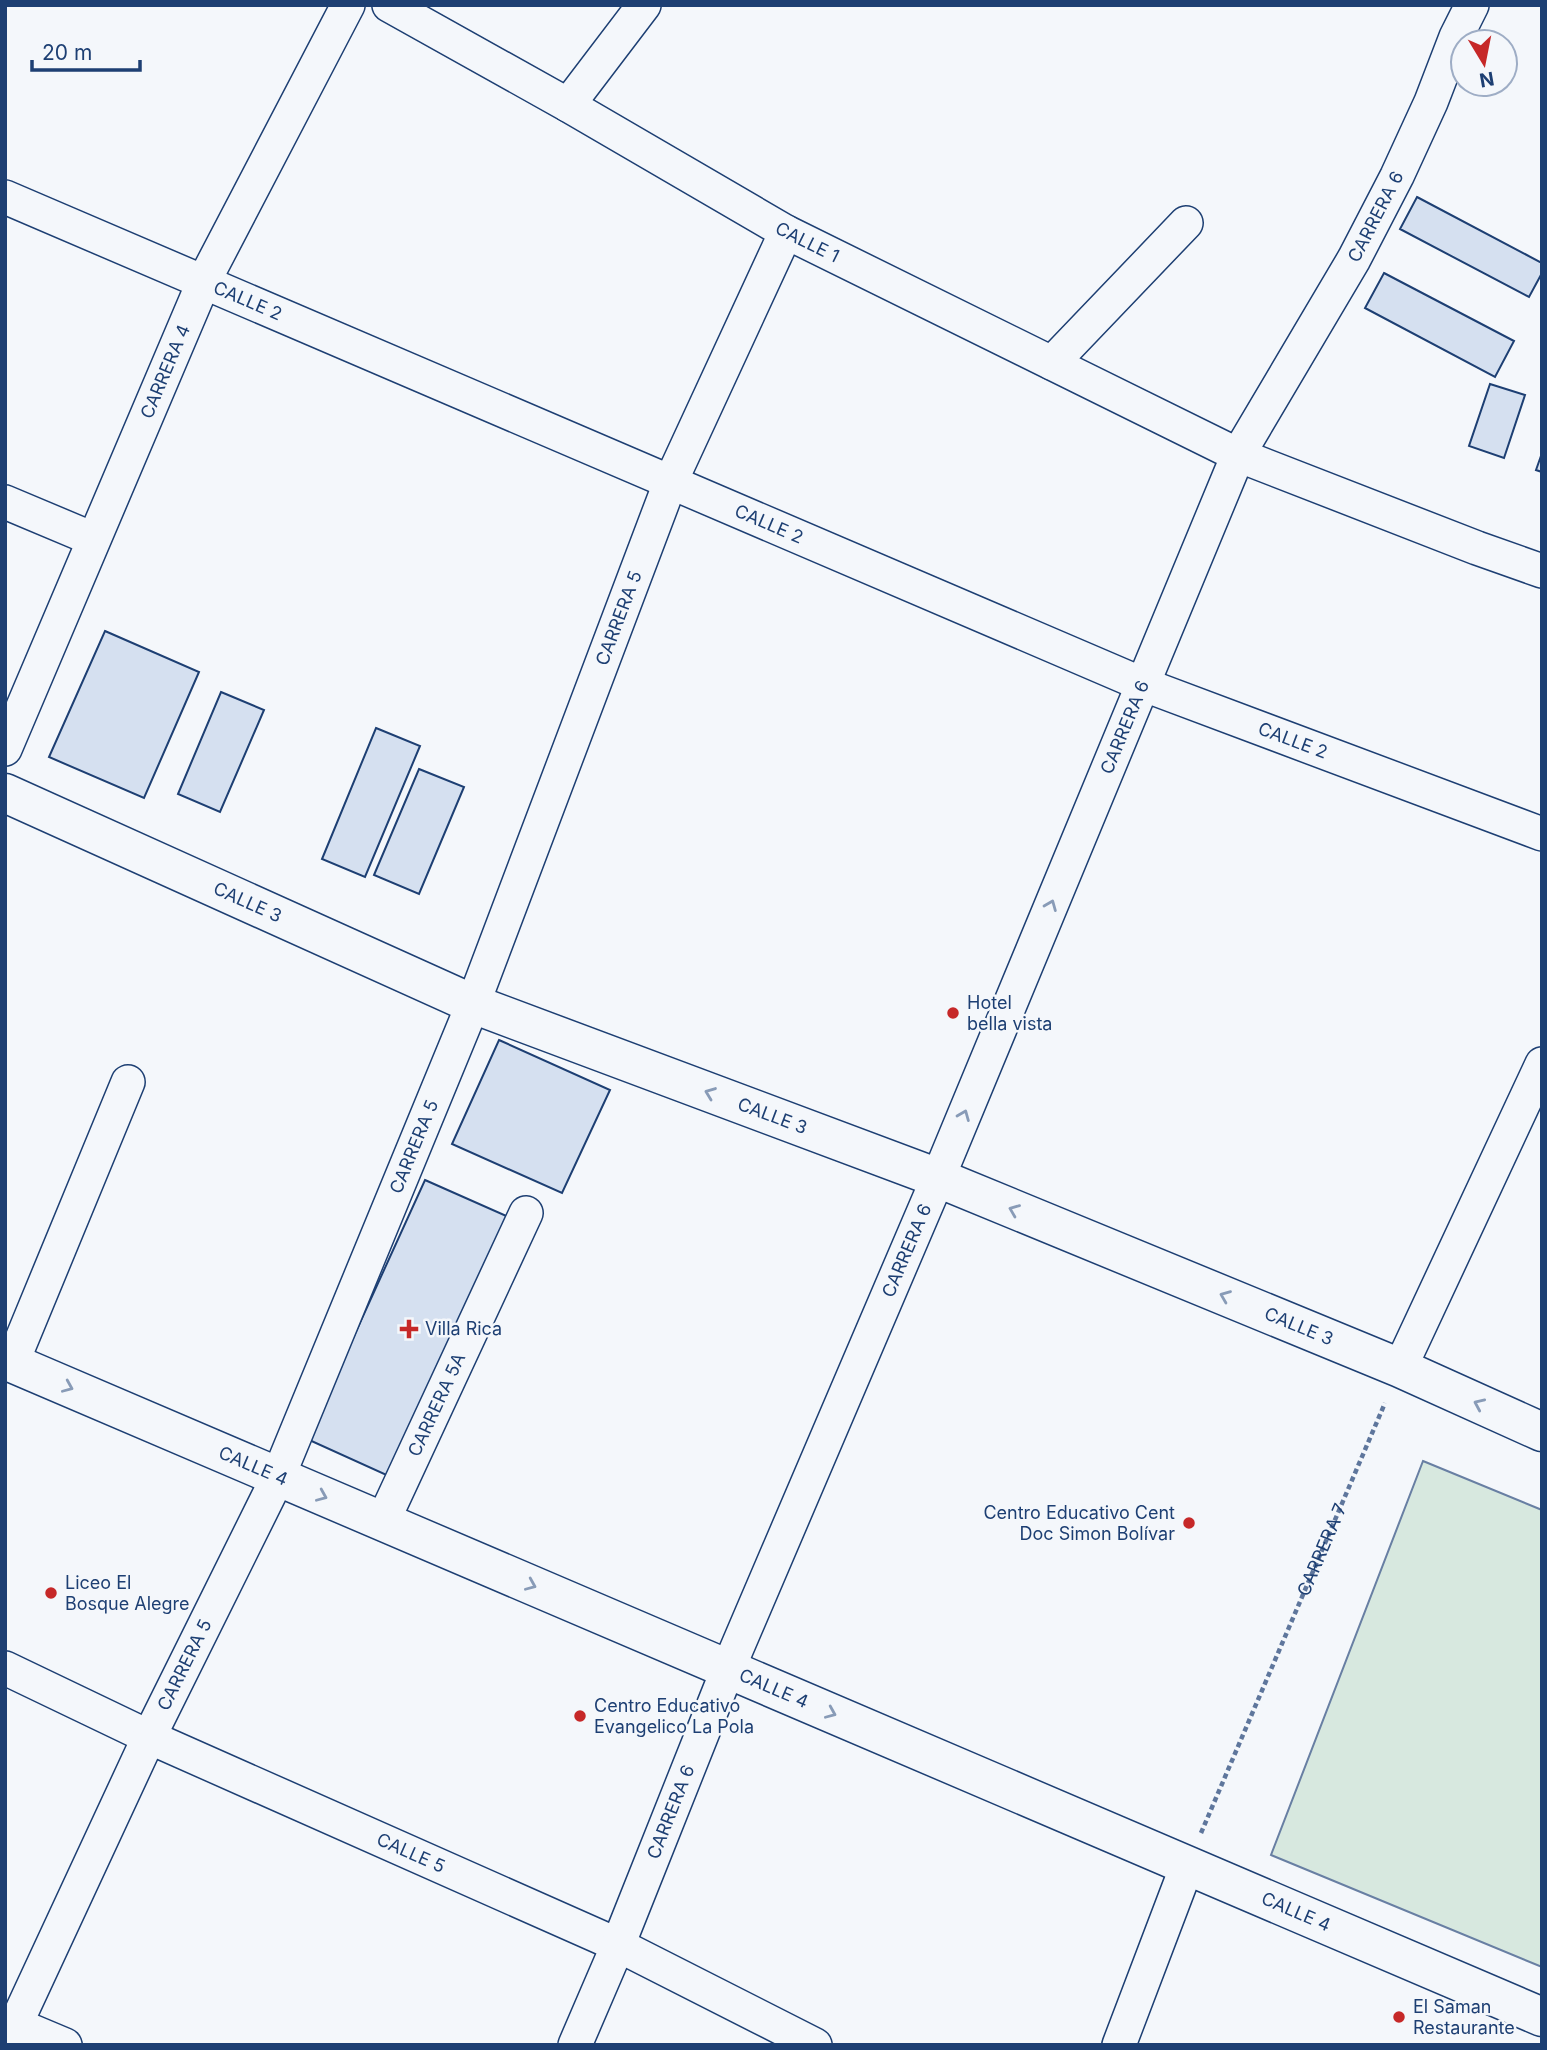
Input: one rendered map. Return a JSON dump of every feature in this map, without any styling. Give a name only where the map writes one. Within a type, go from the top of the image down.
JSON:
[{"type":"street","name":"CARRERA 4","points":[[5,749],[204,281],[348,5]]},
{"type":"street","name":"CALLE 1","points":[[389,5],[786,232],[1238,454]]},
{"type":"street","points":[[568,105],[644,5]]},
{"type":"street","name":"CARRERA 6","points":[[575,2045],[618,1945],[728,1669],[938,1178],[1238,454],[1354,259],[1397,176],[1472,5]]},
{"type":"street","name":"CALLE 2","points":[[5,197],[1142,684],[1542,834]]},
{"type":"street","points":[[1052,363],[1186,223]]},
{"type":"street","name":"CARRERA 5","points":[[11,2034],[149,1737],[278,1477],[473,1004],[670,483],[786,232]]},
{"type":"street","points":[[1238,454],[1542,571]]},
{"type":"street","points":[[5,502],[93,539]]},
{"type":"street","name":"CALLE 3","points":[[5,793],[473,1004],[938,1178],[1400,1368],[1542,1432]]},
{"type":"street","points":[[1400,1368],[1542,1064]]},
{"type":"street","points":[[9,1362],[128,1082]]},
{"type":"street","name":"CARRERA 5A","points":[[383,1521],[526,1213]]},
{"type":"street","name":"CALLE 4","points":[[9,1362],[1542,2017]]},
{"type":"street","name":"CALLE 5","points":[[5,1668],[149,1737],[618,1945],[815,2045]]},
{"type":"street","points":[[1119,2045],[1187,1866]]},
{"type":"street","points":[[11,2034],[65,2045]]},
{"type":"path","name":"CARRERA 7","points":[[1187,1866],[1400,1368]]},
{"type":"shaded area","points":[[1423,1461],[1542,1510],[1542,1967],[1271,1855]]},
{"type":"building","points":[[1417,197],[1542,263],[1542,273],[1529,297],[1400,229]]},
{"type":"building","points":[[1384,273],[1514,341],[1495,377],[1365,308]]},
{"type":"building","points":[[1490,384],[1525,395],[1504,458],[1469,446]]},
{"type":"building","points":[[1542,453],[1542,472],[1536,470]]},
{"type":"building","points":[[105,631],[199,672],[144,798],[49,757]]},
{"type":"building","points":[[221,692],[264,710],[220,812],[178,794]]},
{"type":"building","points":[[376,728],[420,746],[365,877],[322,859]]},
{"type":"building","points":[[419,769],[464,787],[419,894],[374,875]]},
{"type":"building","points":[[499,1040],[610,1090],[562,1193],[452,1144]]},
{"type":"building","name":"Villa Rica","points":[[425,1180],[511,1218],[393,1478],[307,1439]]},
{"type":"place","name":"Hotel bella vista","points":[[953,1013]]},
{"type":"place","name":"Villa Rica","points":[[409,1329]]},
{"type":"place","name":"Centro Educativo Cent Doc Simon Bolívar","points":[[1189,1523]]},
{"type":"place","name":"Liceo El Bosque Alegre","points":[[51,1593]]},
{"type":"place","name":"Centro Educativo Evangelico La Pola","points":[[580,1716]]},
{"type":"place","name":"El Saman Restaurante","points":[[1399,2017]]}]
